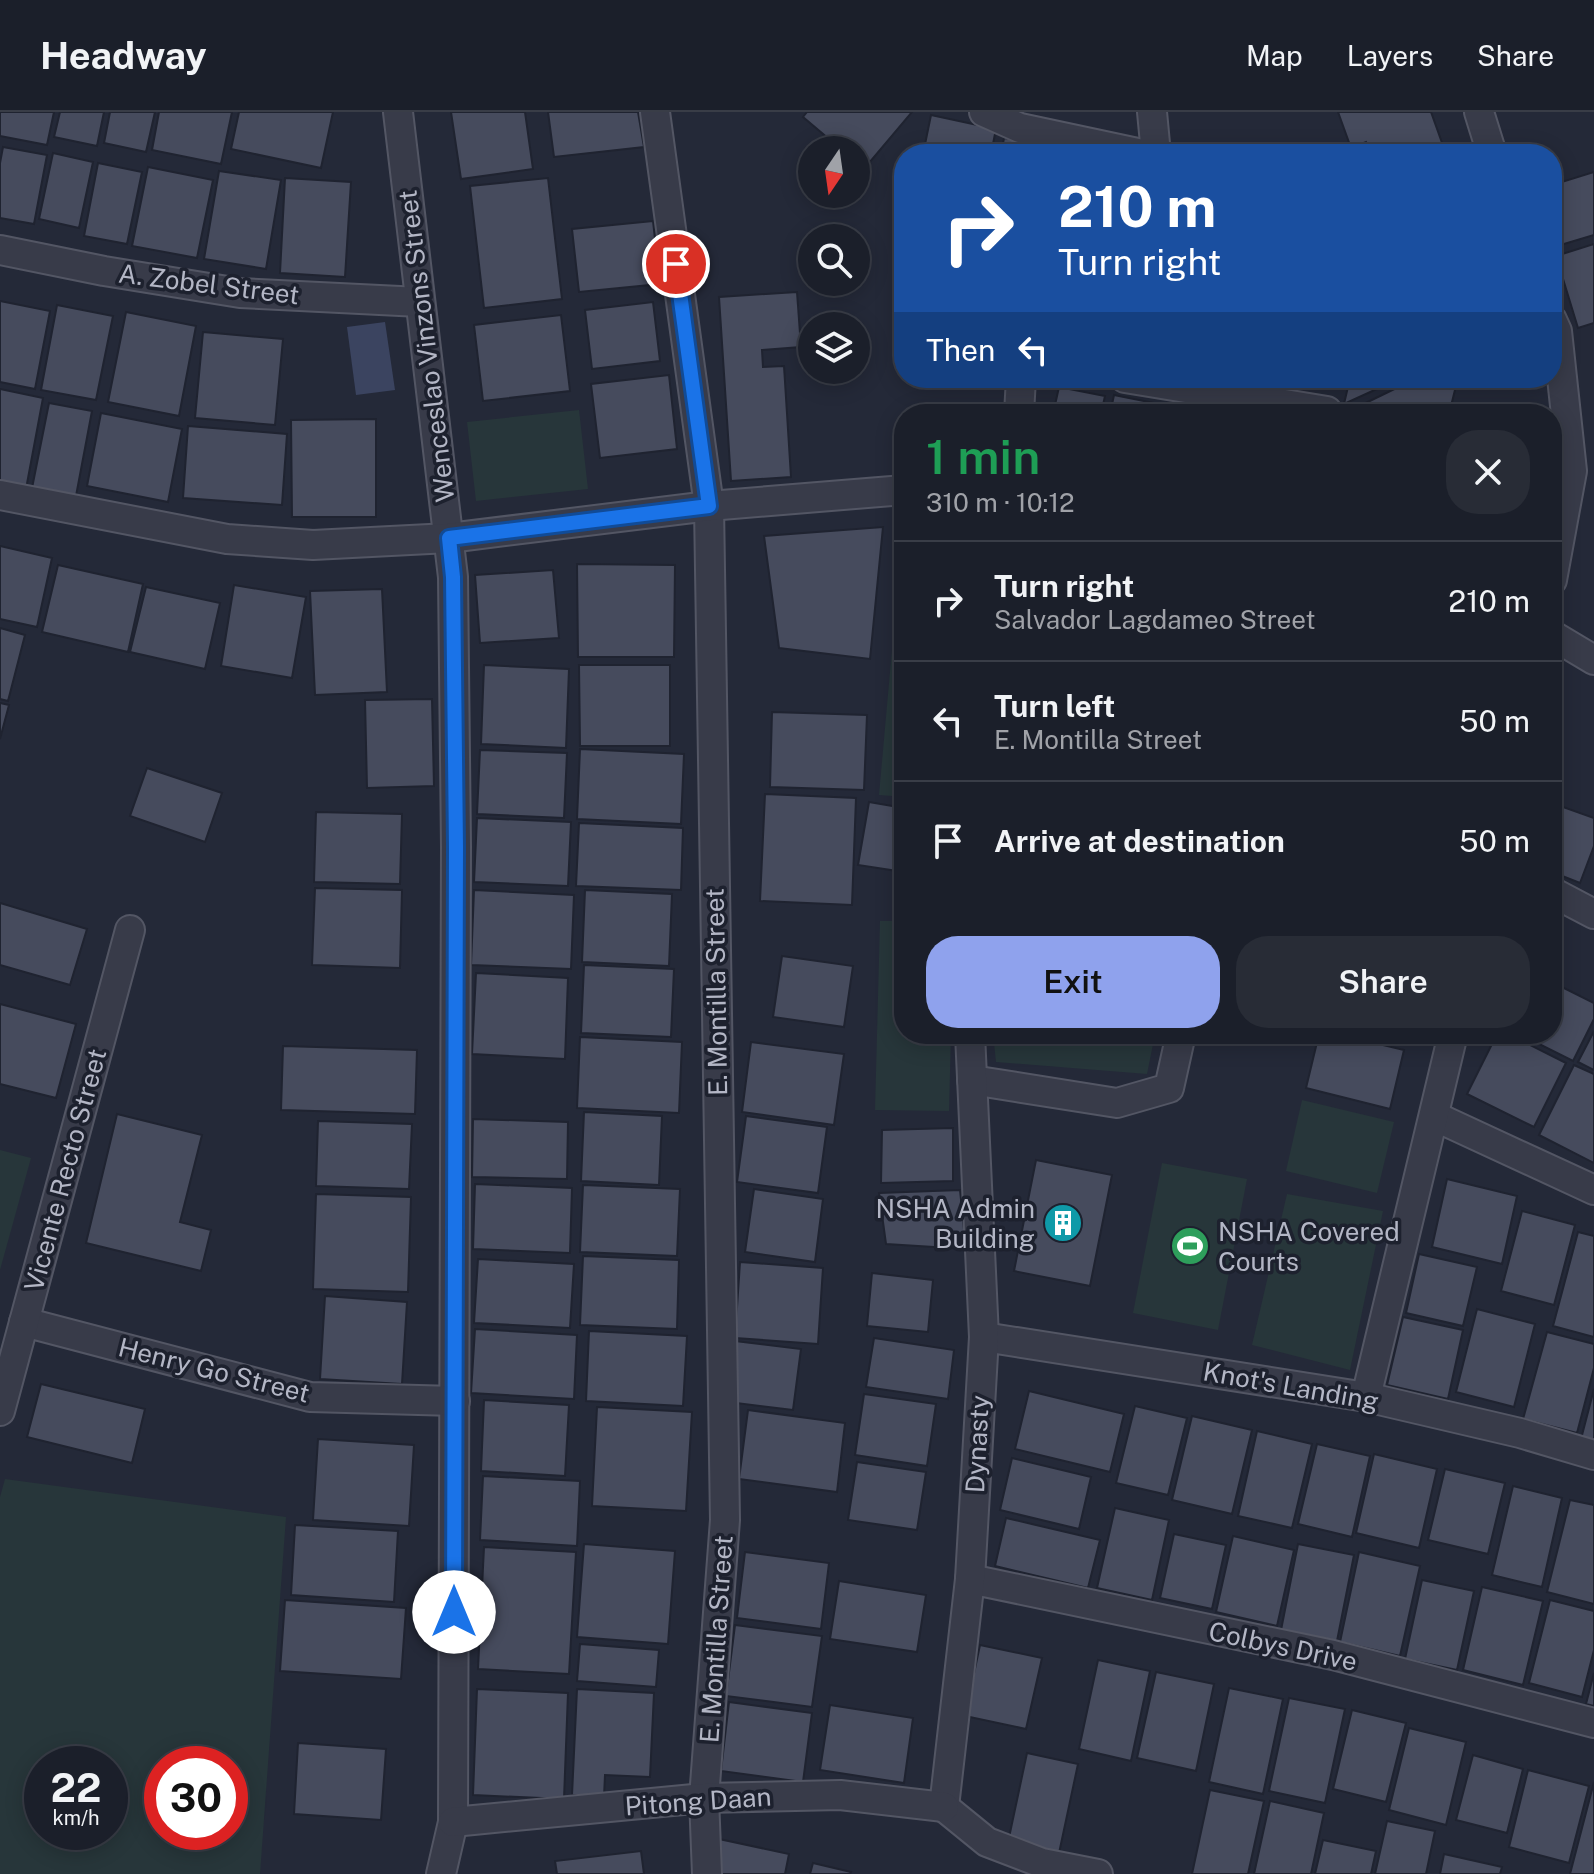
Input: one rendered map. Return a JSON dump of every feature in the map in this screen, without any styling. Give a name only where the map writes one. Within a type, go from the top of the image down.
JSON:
[{"type":"street","name":"Wenceslao Vinzons Street","points":[[398,112],[453,577],[456,847],[453,1822],[441,1874]]},
{"type":"street","name":"E. Montilla Street","points":[[655,112],[709,506],[725,1520],[704,1798],[707,1874]]},
{"type":"street","points":[[984,112],[1020,128],[1095,144]]},
{"type":"street","points":[[1152,112],[1155,144]]},
{"type":"street","points":[[1479,112],[1489,144]]},
{"type":"street","name":"A. Zobel Street","points":[[0,250],[240,293],[420,302]]},
{"type":"street","points":[[1562,378],[1572,471],[1562,526]]},
{"type":"street","points":[[1186,388],[1284,404]]},
{"type":"street","points":[[0,495],[227,539],[313,545],[449,538],[709,506],[894,491]]},
{"type":"street","points":[[1562,641],[1594,660]]},
{"type":"street","points":[[1562,897],[1594,914]]},
{"type":"street","name":"Vicente Recto Street","points":[[0,1411],[130,930]]},
{"type":"street","name":"Dynasty","points":[[944,1807],[970,1579],[984,1337],[970,1044]]},
{"type":"street","points":[[972,1080],[1117,1103],[1169,1088],[1179,1044]]},
{"type":"street","points":[[1366,1397],[1451,1044]]},
{"type":"street","points":[[1434,1116],[1594,1190]]},
{"type":"street","name":"Henry Go Street","points":[[24,1322],[310,1397],[455,1401]]},
{"type":"street","name":"Knot's Landing","points":[[984,1337],[1366,1397],[1520,1433],[1594,1455]]},
{"type":"street","name":"Colbys Drive","points":[[970,1579],[1333,1655],[1594,1723]]},
{"type":"street","name":"Pitong Daan","points":[[453,1822],[704,1798],[840,1795],[944,1807]]},
{"type":"street","points":[[944,1807],[987,1842],[1042,1863],[1098,1874]]},
{"type":"shaded area","points":[[579,410],[588,489],[476,501],[467,422]]},
{"type":"shaded area","points":[[894,627],[894,796],[879,795]]},
{"type":"shaded area","points":[[880,921],[894,921],[894,1044],[951,1044],[949,1111],[875,1110]]},
{"type":"shaded area","points":[[994,1044],[1153,1044],[1147,1074],[996,1062]]},
{"type":"shaded area","points":[[1302,1100],[1394,1122],[1377,1193],[1286,1171]]},
{"type":"shaded area","points":[[0,1150],[31,1158],[0,1270]]},
{"type":"shaded area","name":"NSHA Covered Courts","points":[[1162,1163],[1247,1179],[1218,1330],[1133,1313]]},
{"type":"shaded area","points":[[1287,1194],[1383,1211],[1350,1370],[1252,1345]]},
{"type":"shaded area","points":[[5,1479],[286,1517],[260,1874],[0,1874],[0,1497]]},
{"type":"water","points":[[385,322],[395,390],[356,395],[347,327]]},
{"type":"building","points":[[0,112],[54,112],[47,145],[0,136]]},
{"type":"building","points":[[60,112],[104,112],[97,146],[54,137]]},
{"type":"building","points":[[110,112],[155,112],[146,152],[104,143]]},
{"type":"building","points":[[159,112],[232,112],[221,164],[152,150]]},
{"type":"building","points":[[239,112],[333,112],[321,168],[231,149]]},
{"type":"building","points":[[451,112],[525,112],[533,169],[461,179]]},
{"type":"building","points":[[548,112],[638,112],[644,147],[554,157]]},
{"type":"building","points":[[807,112],[912,112],[870,162],[870,136],[825,136],[803,117]]},
{"type":"building","points":[[1338,112],[1431,112],[1442,144],[1366,142],[1350,144]]},
{"type":"building","points":[[931,115],[996,129],[993,144],[925,144]]},
{"type":"building","points":[[1004,138],[1034,144],[1003,144]]},
{"type":"building","points":[[3,147],[47,155],[34,224],[0,218]]},
{"type":"building","points":[[53,153],[93,162],[79,228],[39,219]]},
{"type":"building","points":[[98,163],[142,172],[127,244],[84,236]]},
{"type":"building","points":[[148,167],[213,180],[197,258],[132,246]]},
{"type":"building","points":[[219,171],[281,180],[266,269],[204,259]]},
{"type":"building","points":[[1594,172],[1594,235],[1562,245],[1562,182]]},
{"type":"building","points":[[285,178],[351,182],[345,277],[280,273]]},
{"type":"building","points":[[548,178],[562,299],[484,308],[470,186]]},
{"type":"building","points":[[653,221],[660,284],[579,292],[572,229]]},
{"type":"building","points":[[1594,244],[1594,323],[1578,328],[1562,276],[1562,254]]},
{"type":"building","points":[[797,292],[798,347],[762,350],[763,367],[784,366],[791,477],[731,481],[719,297]]},
{"type":"building","points":[[0,301],[50,311],[35,389],[0,382]]},
{"type":"building","points":[[653,302],[660,361],[592,369],[585,310]]},
{"type":"building","points":[[57,305],[113,316],[96,400],[41,390]]},
{"type":"building","points":[[126,312],[196,326],[179,416],[108,402]]},
{"type":"building","points":[[561,315],[570,391],[483,401],[474,325]]},
{"type":"building","points":[[203,332],[283,339],[275,425],[195,418]]},
{"type":"building","points":[[669,375],[677,449],[600,458],[591,384]]},
{"type":"building","points":[[1059,388],[1105,396],[1103,404],[1055,404]]},
{"type":"building","points":[[1257,388],[1288,388],[1286,395]]},
{"type":"building","points":[[1348,388],[1379,388],[1344,404]]},
{"type":"building","points":[[1396,388],[1456,388],[1452,404],[1364,404]]},
{"type":"building","points":[[0,389],[43,398],[26,489],[0,484]]},
{"type":"building","points":[[1114,395],[1159,404],[1112,404]]},
{"type":"building","points":[[49,403],[92,411],[76,496],[32,488]]},
{"type":"building","points":[[101,413],[182,429],[168,502],[87,486]]},
{"type":"building","points":[[376,419],[376,517],[292,517],[291,420]]},
{"type":"building","points":[[188,426],[287,434],[282,505],[183,498]]},
{"type":"building","points":[[883,527],[870,659],[779,648],[764,536]]},
{"type":"building","points":[[0,546],[52,558],[37,627],[0,619]]},
{"type":"building","points":[[577,564],[675,565],[674,657],[578,657]]},
{"type":"building","points":[[58,565],[143,584],[128,652],[42,632]]},
{"type":"building","points":[[553,570],[559,638],[480,643],[475,575]]},
{"type":"building","points":[[234,585],[306,597],[292,678],[221,666]]},
{"type":"building","points":[[146,587],[220,603],[205,669],[130,652]]},
{"type":"building","points":[[382,589],[387,692],[315,695],[310,591]]},
{"type":"building","points":[[0,628],[25,635],[8,701],[0,699]]},
{"type":"building","points":[[484,665],[569,669],[566,748],[481,744]]},
{"type":"building","points":[[579,665],[670,665],[670,746],[580,746]]},
{"type":"building","points":[[432,699],[434,786],[367,788],[365,700]]},
{"type":"building","points":[[0,703],[9,705],[0,739]]},
{"type":"building","points":[[772,712],[867,715],[864,790],[770,787]]},
{"type":"building","points":[[580,749],[684,754],[681,824],[577,819]]},
{"type":"building","points":[[480,750],[567,753],[564,818],[477,814]]},
{"type":"building","points":[[147,768],[222,793],[205,842],[130,816]]},
{"type":"building","points":[[765,794],[856,798],[852,905],[760,901]]},
{"type":"building","points":[[869,802],[894,806],[894,870],[858,865]]},
{"type":"building","points":[[1562,807],[1594,818],[1594,846],[1580,883],[1562,876]]},
{"type":"building","points":[[316,812],[402,814],[400,884],[314,882]]},
{"type":"building","points":[[477,818],[571,822],[568,886],[474,882]]},
{"type":"building","points":[[579,823],[683,828],[681,890],[576,886]]},
{"type":"building","points":[[315,888],[402,890],[400,968],[312,965]]},
{"type":"building","points":[[474,890],[574,895],[571,969],[471,965]]},
{"type":"building","points":[[585,890],[672,894],[669,966],[582,962]]},
{"type":"building","points":[[0,903],[87,929],[70,985],[0,965]]},
{"type":"building","points":[[782,956],[853,966],[844,1027],[773,1017]]},
{"type":"building","points":[[584,965],[674,969],[671,1037],[581,1033]]},
{"type":"building","points":[[476,973],[568,978],[565,1059],[472,1054]]},
{"type":"building","points":[[1562,987],[1594,1003],[1594,1019],[1573,1061],[1539,1044],[1562,1044]]},
{"type":"building","points":[[0,1004],[76,1024],[56,1098],[0,1084]]},
{"type":"building","points":[[1594,1031],[1594,1070],[1578,1062]]},
{"type":"building","points":[[580,1037],[682,1042],[679,1113],[577,1108]]},
{"type":"building","points":[[751,1042],[844,1054],[834,1125],[742,1112]]},
{"type":"building","points":[[1317,1044],[1379,1044],[1404,1050],[1390,1109],[1306,1088]]},
{"type":"building","points":[[1492,1044],[1528,1044],[1566,1063],[1534,1127],[1467,1094]]},
{"type":"building","points":[[283,1046],[417,1050],[415,1114],[281,1110]]},
{"type":"building","points":[[1574,1065],[1594,1074],[1594,1163],[1539,1135]]},
{"type":"building","points":[[584,1112],[662,1116],[659,1185],[581,1181]]},
{"type":"building","points":[[117,1114],[202,1135],[180,1222],[211,1230],[201,1271],[86,1243]]},
{"type":"building","points":[[746,1116],[827,1127],[818,1193],[737,1182]]},
{"type":"building","points":[[473,1119],[568,1122],[567,1179],[472,1177]]},
{"type":"building","points":[[318,1121],[412,1124],[409,1189],[316,1186]]},
{"type":"building","points":[[953,1128],[953,1181],[881,1183],[882,1130]]},
{"type":"building","name":"NSHA Admin Building","points":[[1036,1160],[1112,1175],[1090,1286],[1014,1271]]},
{"type":"building","points":[[1447,1179],[1517,1196],[1502,1264],[1432,1247]]},
{"type":"building","points":[[475,1184],[572,1188],[570,1253],[473,1249]]},
{"type":"building","points":[[583,1185],[680,1189],[677,1256],[580,1252]]},
{"type":"building","points":[[754,1189],[823,1199],[815,1262],[745,1252]]},
{"type":"building","points":[[960,1190],[966,1249],[886,1244],[879,1193]]},
{"type":"building","points":[[316,1194],[411,1197],[408,1292],[313,1289]]},
{"type":"building","points":[[1522,1211],[1575,1225],[1554,1305],[1501,1291]]},
{"type":"building","points":[[1578,1232],[1594,1236],[1594,1337],[1553,1326]]},
{"type":"building","points":[[1419,1254],[1477,1267],[1463,1326],[1406,1313]]},
{"type":"building","points":[[583,1256],[679,1260],[677,1329],[580,1325]]},
{"type":"building","points":[[478,1259],[574,1264],[570,1328],[474,1323]]},
{"type":"building","points":[[740,1262],[823,1268],[818,1344],[735,1338]]},
{"type":"building","points":[[872,1273],[933,1280],[928,1332],[867,1326]]},
{"type":"building","points":[[325,1296],[407,1302],[402,1384],[320,1379]]},
{"type":"building","points":[[1477,1309],[1535,1324],[1514,1407],[1456,1392]]},
{"type":"building","points":[[1403,1317],[1463,1330],[1448,1399],[1387,1385]]},
{"type":"building","points":[[475,1329],[577,1335],[574,1399],[471,1393]]},
{"type":"building","points":[[589,1331],[687,1336],[683,1406],[586,1401]]},
{"type":"building","points":[[1547,1332],[1594,1344],[1594,1368],[1577,1433],[1523,1419]]},
{"type":"building","points":[[874,1338],[954,1350],[948,1399],[866,1387]]},
{"type":"building","points":[[735,1341],[801,1349],[793,1410],[728,1402]]},
{"type":"building","points":[[41,1384],[145,1409],[132,1463],[27,1437]]},
{"type":"building","points":[[1594,1389],[1594,1442],[1581,1439]]},
{"type":"building","points":[[1029,1391],[1124,1414],[1110,1472],[1015,1449]]},
{"type":"building","points":[[864,1394],[936,1404],[927,1466],[855,1455]]},
{"type":"building","points":[[484,1400],[569,1405],[565,1476],[481,1471]]},
{"type":"building","points":[[1135,1406],[1187,1418],[1168,1495],[1116,1483]]},
{"type":"building","points":[[597,1407],[692,1412],[686,1511],[592,1506]]},
{"type":"building","points":[[748,1410],[845,1423],[837,1492],[739,1479]]},
{"type":"building","points":[[1192,1416],[1252,1430],[1232,1514],[1172,1500]]},
{"type":"building","points":[[1257,1431],[1312,1444],[1292,1528],[1238,1516]]},
{"type":"building","points":[[318,1439],[414,1445],[409,1526],[313,1520]]},
{"type":"building","points":[[1317,1444],[1370,1456],[1352,1537],[1298,1524]]},
{"type":"building","points":[[1374,1454],[1437,1469],[1419,1548],[1356,1533]]},
{"type":"building","points":[[1012,1458],[1091,1477],[1079,1529],[1000,1510]]},
{"type":"building","points":[[857,1462],[926,1472],[917,1530],[848,1520]]},
{"type":"building","points":[[1445,1469],[1505,1483],[1488,1554],[1428,1540]]},
{"type":"building","points":[[483,1476],[580,1481],[577,1546],[480,1540]]},
{"type":"building","points":[[1513,1486],[1562,1498],[1542,1587],[1492,1575]]},
{"type":"building","points":[[1570,1500],[1594,1505],[1594,1604],[1547,1592]]},
{"type":"building","points":[[1115,1508],[1169,1520],[1152,1600],[1097,1588]]},
{"type":"building","points":[[1006,1518],[1100,1540],[1088,1588],[995,1566]]},
{"type":"building","points":[[295,1525],[398,1531],[394,1602],[291,1595]]},
{"type":"building","points":[[1174,1534],[1226,1545],[1212,1609],[1160,1598]]},
{"type":"building","points":[[1233,1536],[1294,1550],[1277,1626],[1216,1612]]},
{"type":"building","points":[[584,1544],[675,1551],[668,1644],[577,1637]]},
{"type":"building","points":[[1298,1544],[1354,1555],[1337,1641],[1281,1630]]},
{"type":"building","points":[[484,1547],[576,1552],[569,1674],[478,1669]]},
{"type":"building","points":[[745,1552],[829,1563],[821,1629],[737,1618]]},
{"type":"building","points":[[1359,1552],[1420,1566],[1400,1656],[1340,1642]]},
{"type":"building","points":[[1422,1580],[1474,1591],[1457,1670],[1405,1659]]},
{"type":"building","points":[[839,1581],[926,1595],[917,1652],[830,1639]]},
{"type":"building","points":[[1482,1587],[1543,1601],[1523,1685],[1463,1670]]},
{"type":"building","points":[[285,1600],[406,1608],[401,1679],[280,1671]]},
{"type":"building","points":[[1550,1600],[1594,1611],[1594,1650],[1582,1697],[1529,1683]]},
{"type":"building","points":[[735,1625],[822,1636],[812,1707],[726,1696]]},
{"type":"building","points":[[580,1644],[659,1650],[656,1687],[577,1681]]},
{"type":"building","points":[[980,1645],[1042,1658],[1026,1729],[965,1716]]},
{"type":"building","points":[[1098,1660],[1150,1671],[1131,1761],[1079,1749]]},
{"type":"building","points":[[1156,1672],[1214,1684],[1196,1771],[1137,1758]]},
{"type":"building","points":[[1594,1673],[1594,1706],[1586,1704]]},
{"type":"building","points":[[1229,1688],[1283,1699],[1263,1794],[1209,1782]]},
{"type":"building","points":[[477,1689],[568,1693],[564,1799],[473,1795]]},
{"type":"building","points":[[577,1689],[654,1693],[650,1777],[605,1775],[604,1797],[572,1795]]},
{"type":"building","points":[[1289,1698],[1345,1709],[1325,1803],[1269,1791]]},
{"type":"building","points":[[729,1702],[812,1713],[803,1782],[721,1771]]},
{"type":"building","points":[[830,1705],[913,1718],[904,1783],[820,1770]]},
{"type":"building","points":[[1352,1710],[1406,1723],[1386,1802],[1333,1789]]},
{"type":"building","points":[[1409,1728],[1466,1742],[1446,1825],[1389,1810]]},
{"type":"building","points":[[298,1743],[386,1749],[381,1820],[294,1814]]},
{"type":"building","points":[[1027,1753],[1078,1764],[1058,1858],[1007,1847]]},
{"type":"building","points":[[1473,1755],[1523,1769],[1507,1833],[1456,1820]]},
{"type":"building","points":[[1528,1770],[1589,1786],[1569,1863],[1509,1847]]},
{"type":"building","points":[[1594,1782],[1594,1874],[1570,1874]]},
{"type":"building","points":[[1210,1790],[1264,1801],[1248,1874],[1192,1874]]},
{"type":"building","points":[[1270,1801],[1324,1813],[1311,1874],[1254,1874]]},
{"type":"building","points":[[1387,1821],[1435,1831],[1426,1874],[1375,1874]]},
{"type":"building","points":[[719,1839],[789,1854],[785,1874],[712,1874]]},
{"type":"building","points":[[1323,1840],[1376,1851],[1371,1874],[1315,1874]]},
{"type":"building","points":[[641,1851],[644,1874],[557,1874],[555,1861]]},
{"type":"building","points":[[1444,1854],[1502,1867],[1500,1874],[1440,1874]]},
{"type":"building","points":[[813,1863],[851,1872],[810,1874]]},
{"type":"place","name":"NSHA Admin Building","points":[[1063,1223]]},
{"type":"place","name":"NSHA Covered Courts","points":[[1190,1246]]},
{"type":"route","points":[[454,1612],[456,847],[453,577],[449,538],[709,506],[676,264]]}]
